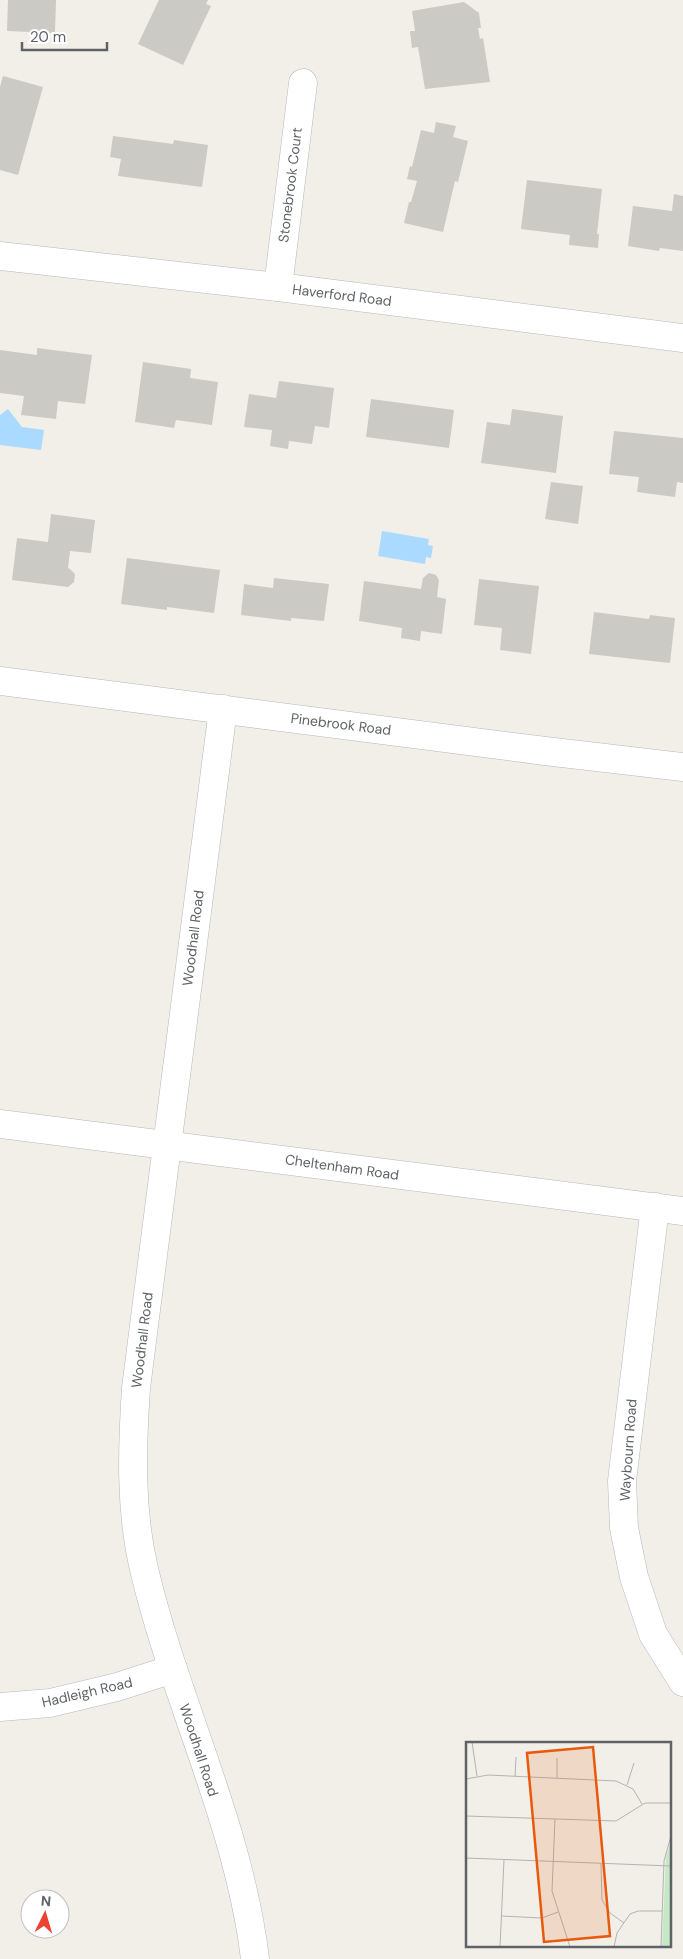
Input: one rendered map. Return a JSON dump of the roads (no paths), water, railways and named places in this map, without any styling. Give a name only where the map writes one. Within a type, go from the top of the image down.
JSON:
[{"type":"street","name":"Stonebrook Court","points":[[278,286],[303,84]]},
{"type":"street","name":"Haverford Road","points":[[0,256],[278,286],[683,338]]},
{"type":"street","name":"Pinebrook Road","points":[[0,681],[545,751],[683,766]]},
{"type":"street","name":"Woodhall Road","points":[[223,709],[136,1388],[132,1447],[136,1523],[144,1568],[172,1669],[238,1865],[251,1929],[254,1959]]},
{"type":"street","name":"Cheltenham Road","points":[[0,1124],[683,1211]]},
{"type":"street","name":"Waybourn Road","points":[[655,1207],[622,1481],[624,1528],[634,1577],[653,1634],[683,1682]]},
{"type":"street","name":"Hadleigh Road","points":[[0,1707],[50,1703],[117,1687],[172,1669]]},
{"type":"water","points":[[8,409],[22,427],[44,430],[41,450],[0,445],[0,415]]},
{"type":"water","points":[[382,531],[429,539],[428,545],[433,546],[431,558],[426,557],[425,564],[378,556]]}]
